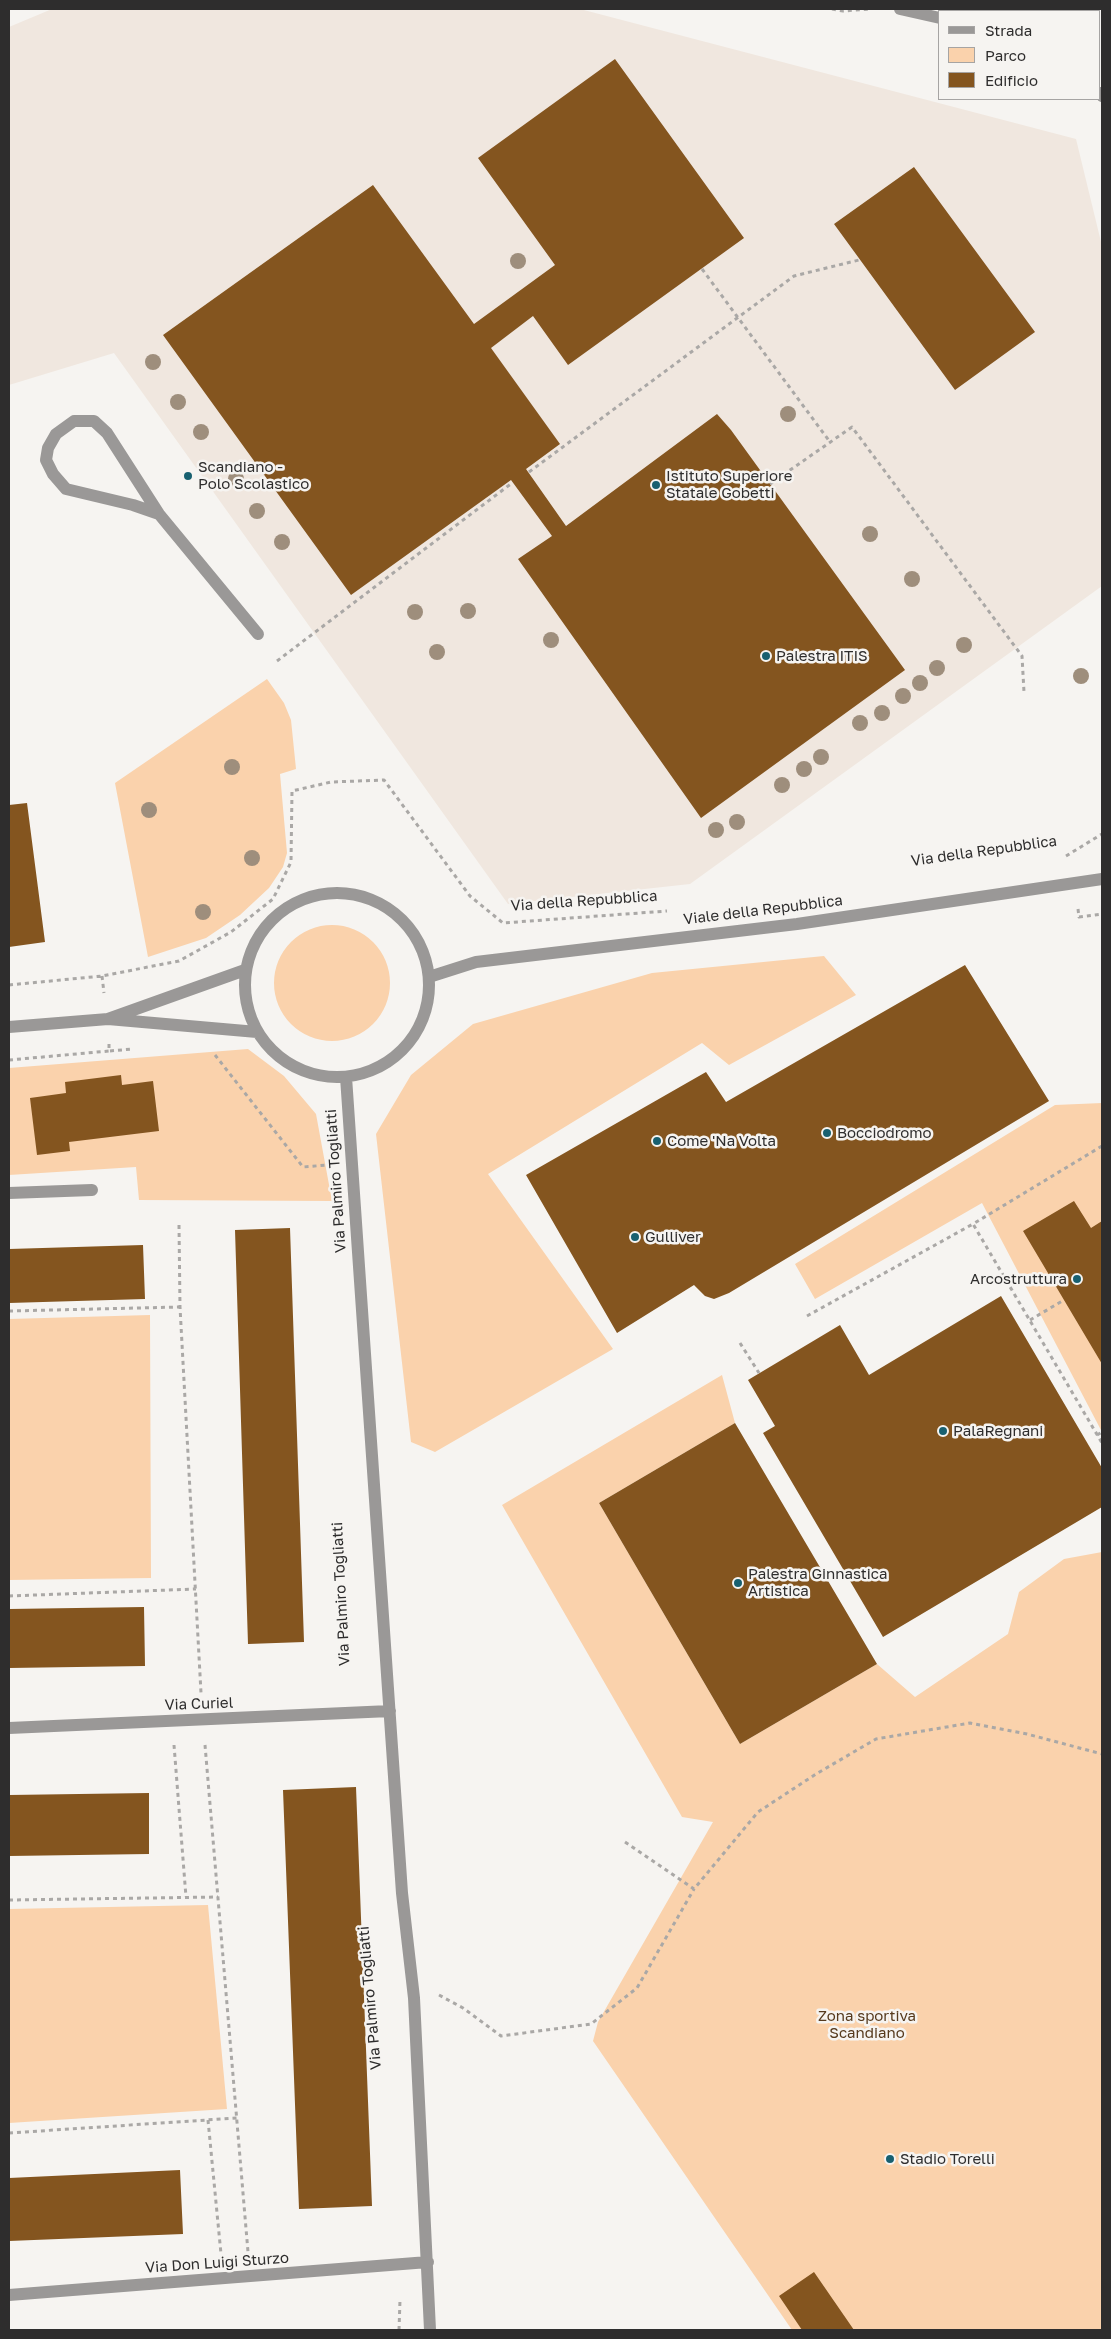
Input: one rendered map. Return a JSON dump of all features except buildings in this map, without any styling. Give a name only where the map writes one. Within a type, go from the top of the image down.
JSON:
[{"type":"street","points":[[900,9],[938,18]]},
{"type":"street","points":[[159,514],[133,505],[66,489],[53,474],[46,460],[48,448],[56,434],[74,421],[94,421],[106,433],[159,514],[258,634]]},
{"type":"street","name":"Viale della Repubblica","points":[[429,977],[476,962],[797,924],[1102,879]]},
{"type":"street","points":[[332,893],[364,897],[385,906],[397,915],[408,926],[420,944],[429,977],[426,1008],[420,1025],[408,1044],[386,1063],[368,1072],[346,1077],[324,1076],[296,1068],[276,1055],[257,1032],[247,1008],[244,991],[245,970],[251,950],[270,921],[282,911],[301,900],[332,893]]},
{"type":"street","points":[[108,1019],[245,970]]},
{"type":"street","points":[[9,1027],[108,1019],[257,1032]]},
{"type":"street","name":"Via Palmiro Togliatti","points":[[346,1077],[402,1892],[414,1998],[430,2330]]},
{"type":"street","points":[[9,1193],[92,1190]]},
{"type":"street","name":"Via Curiel","points":[[9,1728],[390,1711]]},
{"type":"street","name":"Via Don Luigi Sturzo","points":[[9,2295],[428,2262]]},
{"type":"path","points":[[832,9],[843,11],[870,9]]},
{"type":"path","points":[[528,472],[794,276],[859,260]]},
{"type":"path","points":[[702,269],[830,442]]},
{"type":"path","points":[[770,484],[852,427],[1022,656],[1024,692]]},
{"type":"path","points":[[277,660],[512,483]]},
{"type":"path","name":"Via della Repubblica","points":[[9,985],[102,976],[179,961],[231,932],[273,899],[291,862],[292,791],[331,782],[384,780],[470,896],[503,923],[676,910]]},
{"type":"path","name":"Via della Repubblica","points":[[1060,856],[1070,855],[1102,834]]},
{"type":"path","points":[[108,1019],[109,1051]]},
{"type":"path","points":[[9,1060],[138,1049]]},
{"type":"path","name":"Via Palmiro Togliatti","points":[[208,1052],[215,1055],[302,1167],[330,1165],[330,1173]]},
{"type":"path","points":[[807,1316],[973,1224],[1102,1146]]},
{"type":"path","points":[[973,1224],[1102,1443]]},
{"type":"path","points":[[179,1225],[180,1307],[203,1719],[250,2277]]},
{"type":"path","points":[[1030,1320],[1064,1300]]},
{"type":"path","points":[[9,1311],[180,1307]]},
{"type":"path","points":[[740,1343],[759,1373]]},
{"type":"path","points":[[1097,1435],[1102,1432]]},
{"type":"path","points":[[9,1596],[196,1589]]},
{"type":"path","points":[[172,1721],[186,1897]]},
{"type":"path","points":[[439,1995],[462,2008],[501,2036],[591,2024],[637,1988],[694,1889],[758,1812],[816,1774],[876,1739],[970,1723],[1027,1734],[1102,1754]]},
{"type":"path","points":[[625,1842],[694,1889]]},
{"type":"path","points":[[9,1900],[218,1897]]},
{"type":"path","points":[[9,2133],[236,2118]]},
{"type":"path","points":[[208,2120],[224,2279]]},
{"type":"path","points":[[399,2330],[401,2265]]},
{"type":"shaded area","name":"Istituto Superiore Statale Gobetti","points":[[52,9],[580,9],[1076,139],[1102,246],[1102,586],[690,884],[508,904],[114,353],[9,385],[9,27]]},
{"type":"green space","points":[[267,679],[284,703],[291,720],[296,769],[280,774],[287,853],[283,867],[269,888],[240,915],[206,938],[148,957],[115,783]]},
{"type":"green space","points":[[332,925],[354,930],[373,942],[385,961],[390,983],[385,1005],[373,1024],[354,1036],[332,1041],[310,1036],[291,1024],[279,1005],[274,983],[279,961],[291,942],[310,930]]},
{"type":"green space","points":[[824,956],[856,995],[729,1065],[702,1043],[488,1174],[613,1349],[435,1452],[411,1442],[376,1134],[411,1075],[473,1024],[652,973]]},
{"type":"green space","points":[[248,1049],[284,1076],[316,1114],[332,1201],[139,1200],[136,1167],[9,1175],[9,1068]]},
{"type":"green space","points":[[1102,1103],[1102,1432],[982,1203],[815,1299],[795,1264],[1055,1105]]},
{"type":"green space","points":[[150,1315],[151,1578],[9,1580],[9,1319]]},
{"type":"green space","name":"Zona sportiva Scandiano","points":[[722,1375],[735,1423],[599,1503],[740,1744],[877,1664],[915,1697],[1008,1634],[1019,1592],[1064,1559],[1102,1552],[1102,2330],[792,2330],[593,2041],[598,2022],[713,1822],[682,1817],[502,1505]]},
{"type":"green space","points":[[208,1905],[227,2109],[9,2123],[9,1909]]},
{"type":"place","name":"Scandiano - Polo Scolastico","points":[[188,476]]},
{"type":"place","name":"Istituto Superiore Statale Gobetti","points":[[656,485]]},
{"type":"place","name":"Palestra ITIS","points":[[766,656]]},
{"type":"place","name":"Bocciodromo","points":[[827,1133]]},
{"type":"place","name":"Come 'Na Volta","points":[[657,1141]]},
{"type":"place","name":"Gulliver","points":[[635,1237]]},
{"type":"place","name":"Arcostruttura","points":[[1077,1279]]},
{"type":"place","name":"PalaRegnani","points":[[943,1431]]},
{"type":"place","name":"Palestra Ginnastica Artistica","points":[[738,1583]]},
{"type":"place","name":"Stadio Torelli","points":[[890,2159]]}]
